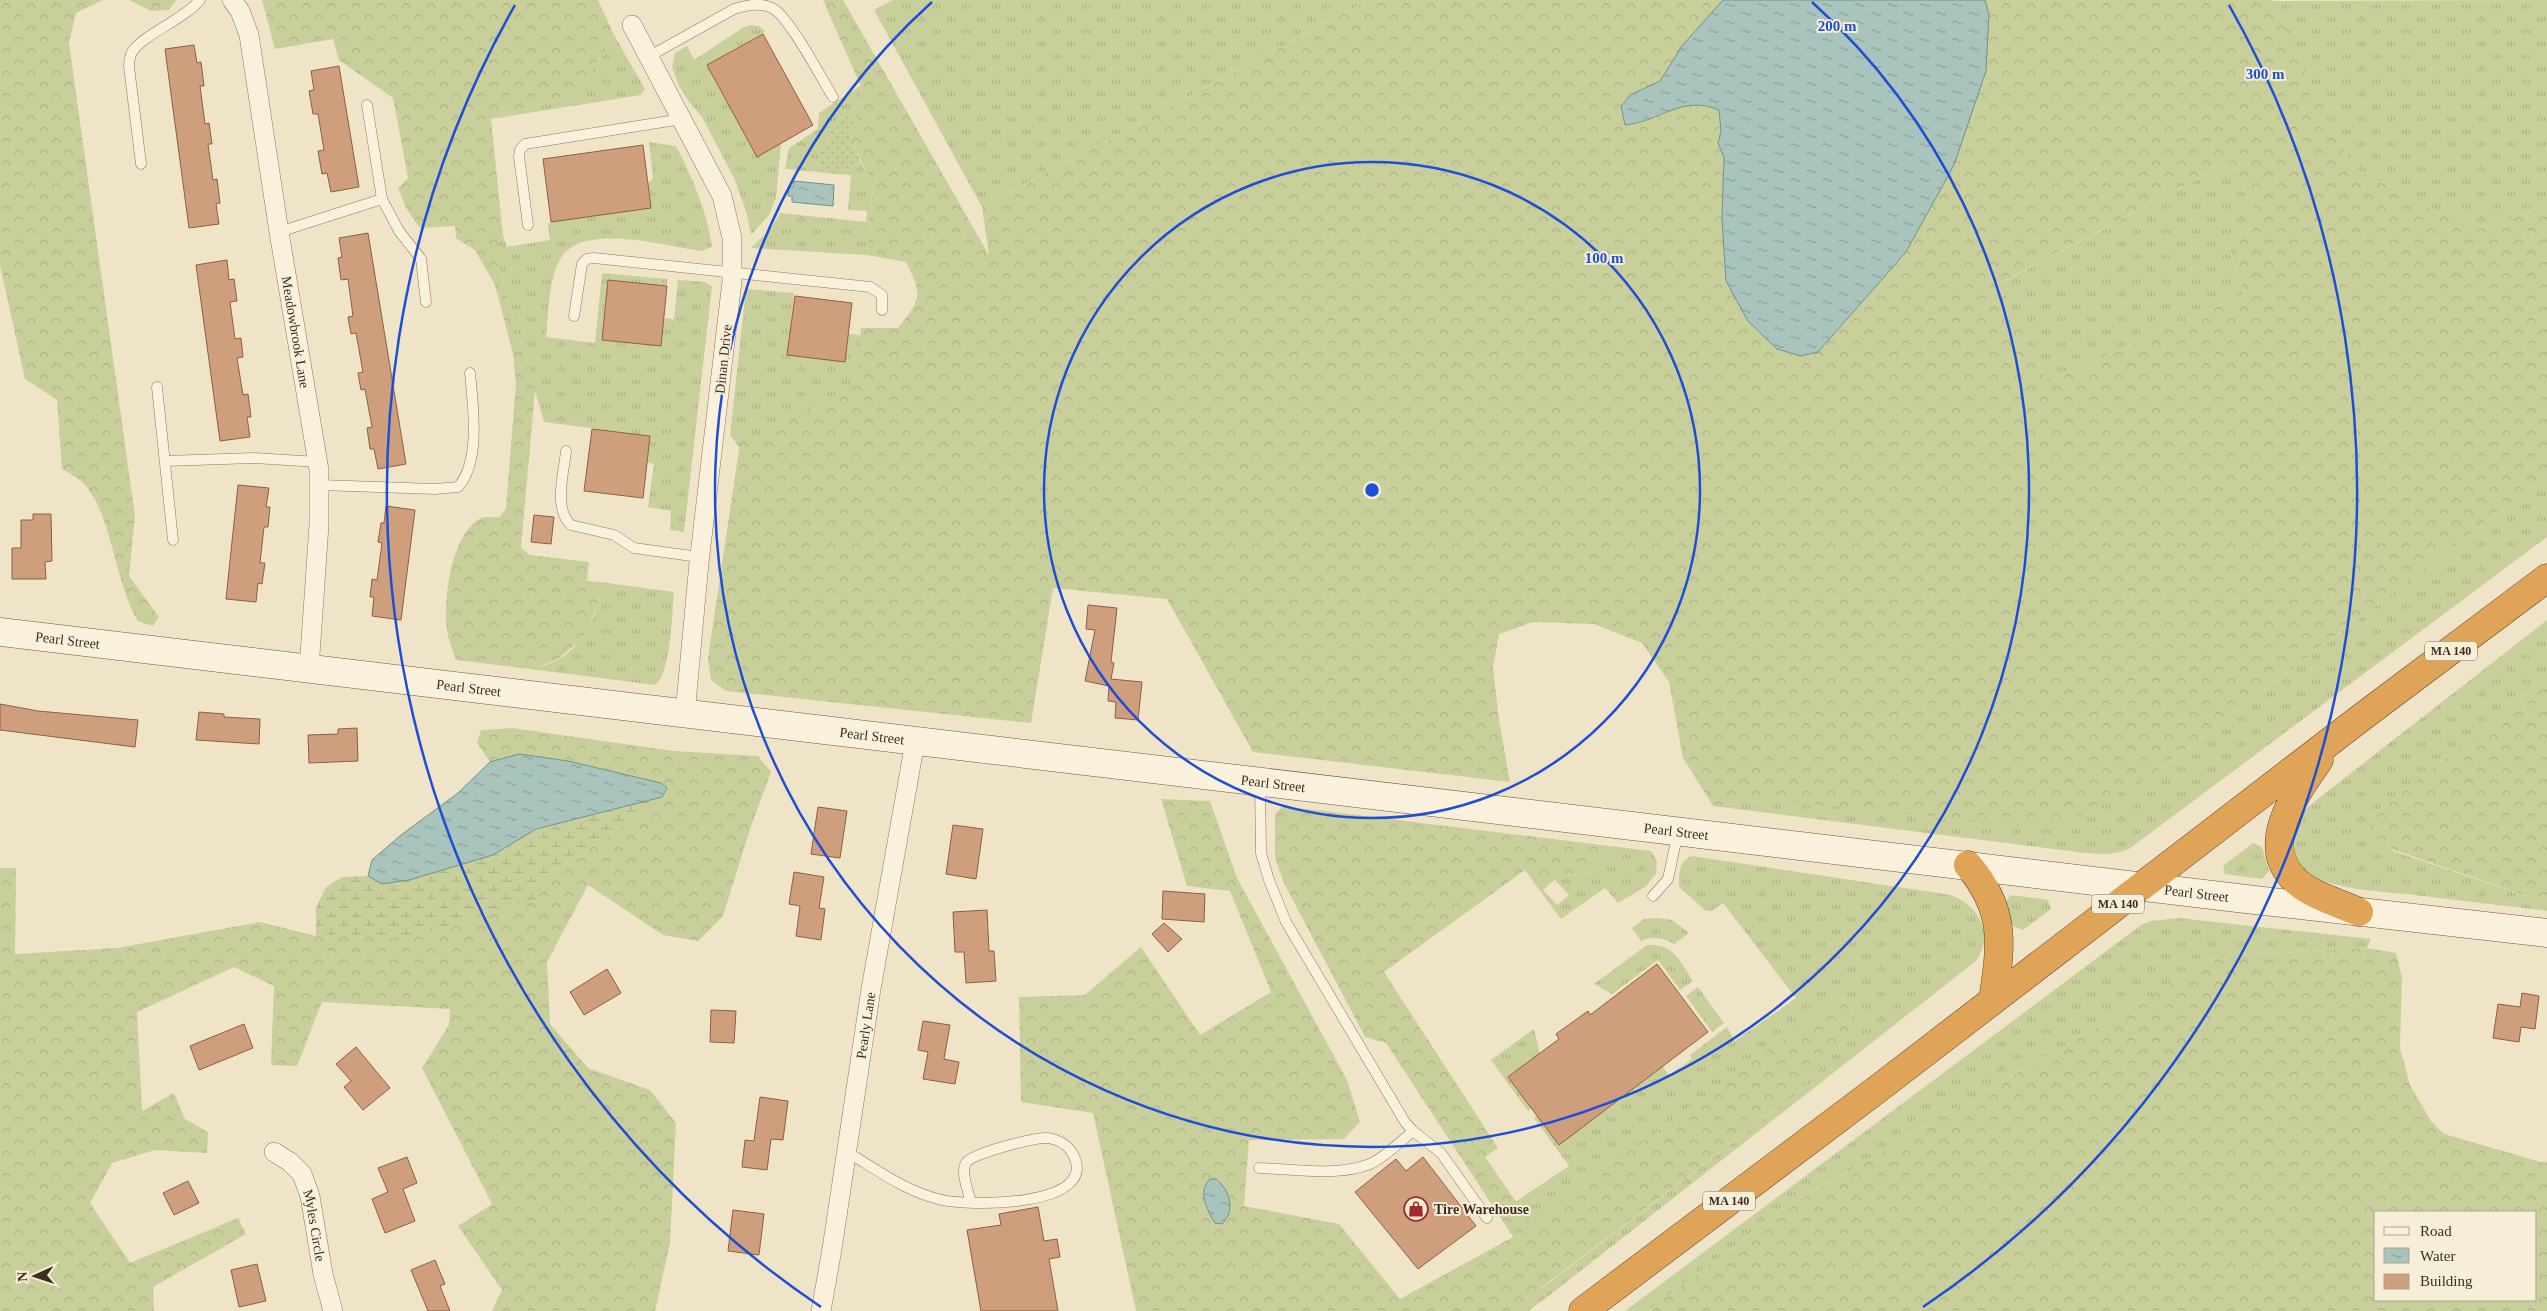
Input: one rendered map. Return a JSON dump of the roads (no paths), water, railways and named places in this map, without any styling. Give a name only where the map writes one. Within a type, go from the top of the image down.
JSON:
[{"type":"highway","name":"MA 140","points":[[1583,1311],[2547,578]]},
{"type":"highway","points":[[2332,740],[2289,806],[2280,830],[2279,849],[2285,866],[2296,881],[2312,891],[2359,912]]},
{"type":"highway","points":[[1968,865],[1987,895],[2001,936],[2001,949],[1993,1000]]},
{"type":"main road","name":"Pearl Street","points":[[0,632],[915,742],[2547,933]]},
{"type":"street","name":"Meadowbrook Lane","points":[[232,0],[240,12],[249,35],[279,232],[318,462],[320,525],[309,669]]},
{"type":"street","name":"Dinan Drive","points":[[632,26],[722,196],[732,238],[732,272],[700,557],[685,714]]},
{"type":"street","name":"Pearly Lane","points":[[820,1311],[847,1152],[871,989],[915,742]]},
{"type":"street","name":"Myles Circle","points":[[274,1152],[290,1162],[302,1174],[310,1196],[323,1274],[333,1311]]},
{"type":"lane","points":[[141,164],[129,67],[132,52],[147,39],[185,15],[200,0]]},
{"type":"lane","points":[[648,57],[734,9],[746,5],[770,7],[784,19],[833,97]]},
{"type":"lane","points":[[367,105],[382,199],[399,231],[421,259],[426,302]]},
{"type":"lane","points":[[528,226],[519,157],[520,150],[525,144],[682,119]]},
{"type":"lane","points":[[279,232],[382,199]]},
{"type":"lane","points":[[574,316],[579,272],[587,259],[870,287],[882,295],[882,310]]},
{"type":"lane","points":[[320,485],[435,489],[458,487],[469,470],[473,409],[470,373]]},
{"type":"lane","points":[[157,387],[174,540]]},
{"type":"lane","points":[[566,451],[561,498],[563,512],[566,520],[571,525],[614,535],[634,548],[700,557]]},
{"type":"lane","points":[[165,461],[254,458],[318,462]]},
{"type":"lane","points":[[1260,781],[1260,853],[1268,880],[1286,922],[1413,1132],[1440,1153],[1487,1218]]},
{"type":"lane","points":[[1653,896],[1668,879],[1678,831]]},
{"type":"lane","points":[[1259,1168],[1335,1171],[1354,1168],[1371,1163],[1413,1132]]},
{"type":"lane","points":[[847,1152],[920,1194],[939,1200],[971,1204],[1001,1203],[1031,1198],[1065,1189],[1074,1180],[1076,1169],[1071,1151],[1065,1145],[1049,1138],[975,1156],[965,1164],[964,1170],[971,1204]]},
{"type":"water","points":[[1723,0],[1985,0],[1989,14],[1986,71],[1954,165],[1906,252],[1818,352],[1801,356],[1777,349],[1748,321],[1726,281],[1722,218],[1724,157],[1718,143],[1721,131],[1719,110],[1693,105],[1671,110],[1638,123],[1625,125],[1621,106],[1632,94],[1660,81],[1682,46]]},
{"type":"water","points":[[794,181],[834,185],[833,206],[792,202],[792,196],[788,196],[789,187],[793,187]]},
{"type":"water","points":[[519,754],[568,761],[661,783],[667,788],[662,797],[536,829],[493,855],[409,880],[382,884],[368,876],[372,860],[401,835],[458,793],[490,762]]},
{"type":"water","points":[[1210,1179],[1216,1179],[1221,1184],[1230,1200],[1229,1213],[1222,1224],[1215,1223],[1205,1201],[1204,1189]]},
{"type":"place","name":"Tire Warehouse","points":[[1416,1209]]}]
